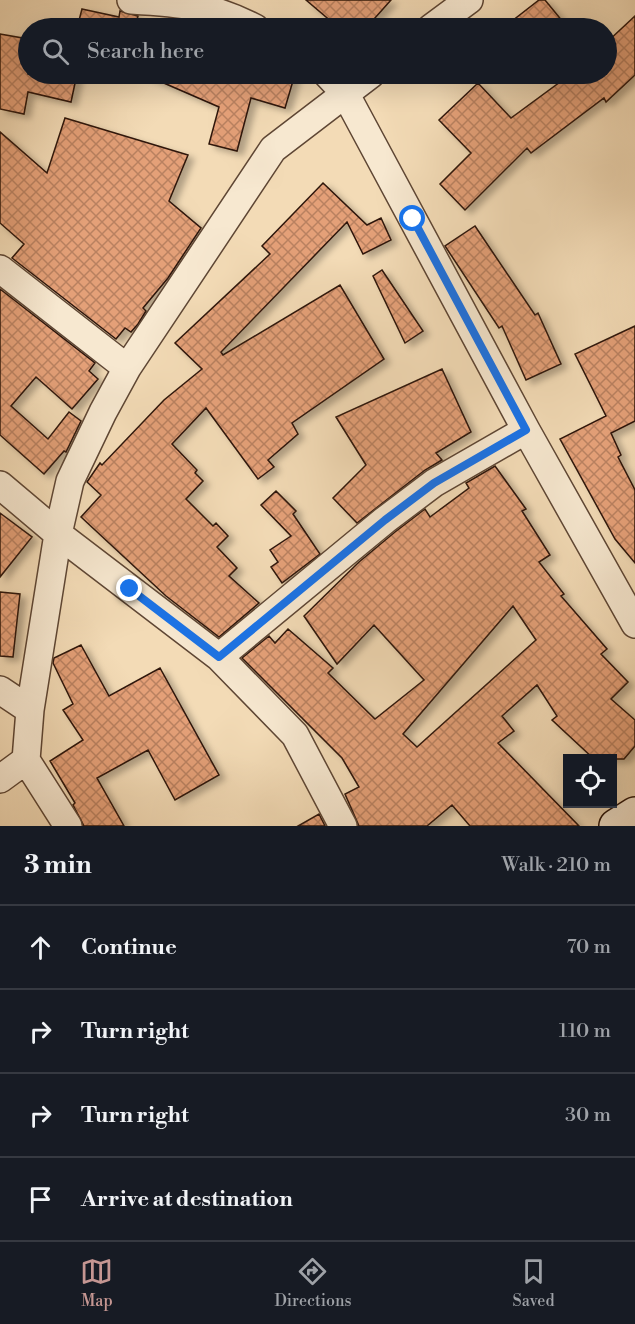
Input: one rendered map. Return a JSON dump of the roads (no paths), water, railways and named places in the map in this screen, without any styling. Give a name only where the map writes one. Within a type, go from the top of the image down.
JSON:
[{"type":"main road","points":[[616,826],[635,814]]},
{"type":"street","points":[[131,0],[190,2],[235,18]]},
{"type":"street","points":[[445,18],[469,0]]},
{"type":"street","points":[[68,826],[26,760],[30,710],[58,534],[70,481],[127,368],[273,149],[335,84]]},
{"type":"street","points":[[337,84],[635,624]]},
{"type":"street","points":[[0,269],[127,368]]},
{"type":"street","points":[[219,657],[385,520],[434,483],[526,430]]},
{"type":"street","points":[[0,485],[58,534],[219,657],[295,735],[343,826]]},
{"type":"street","points":[[0,690],[30,710]]},
{"type":"street","points":[[0,779],[26,760]]}]
